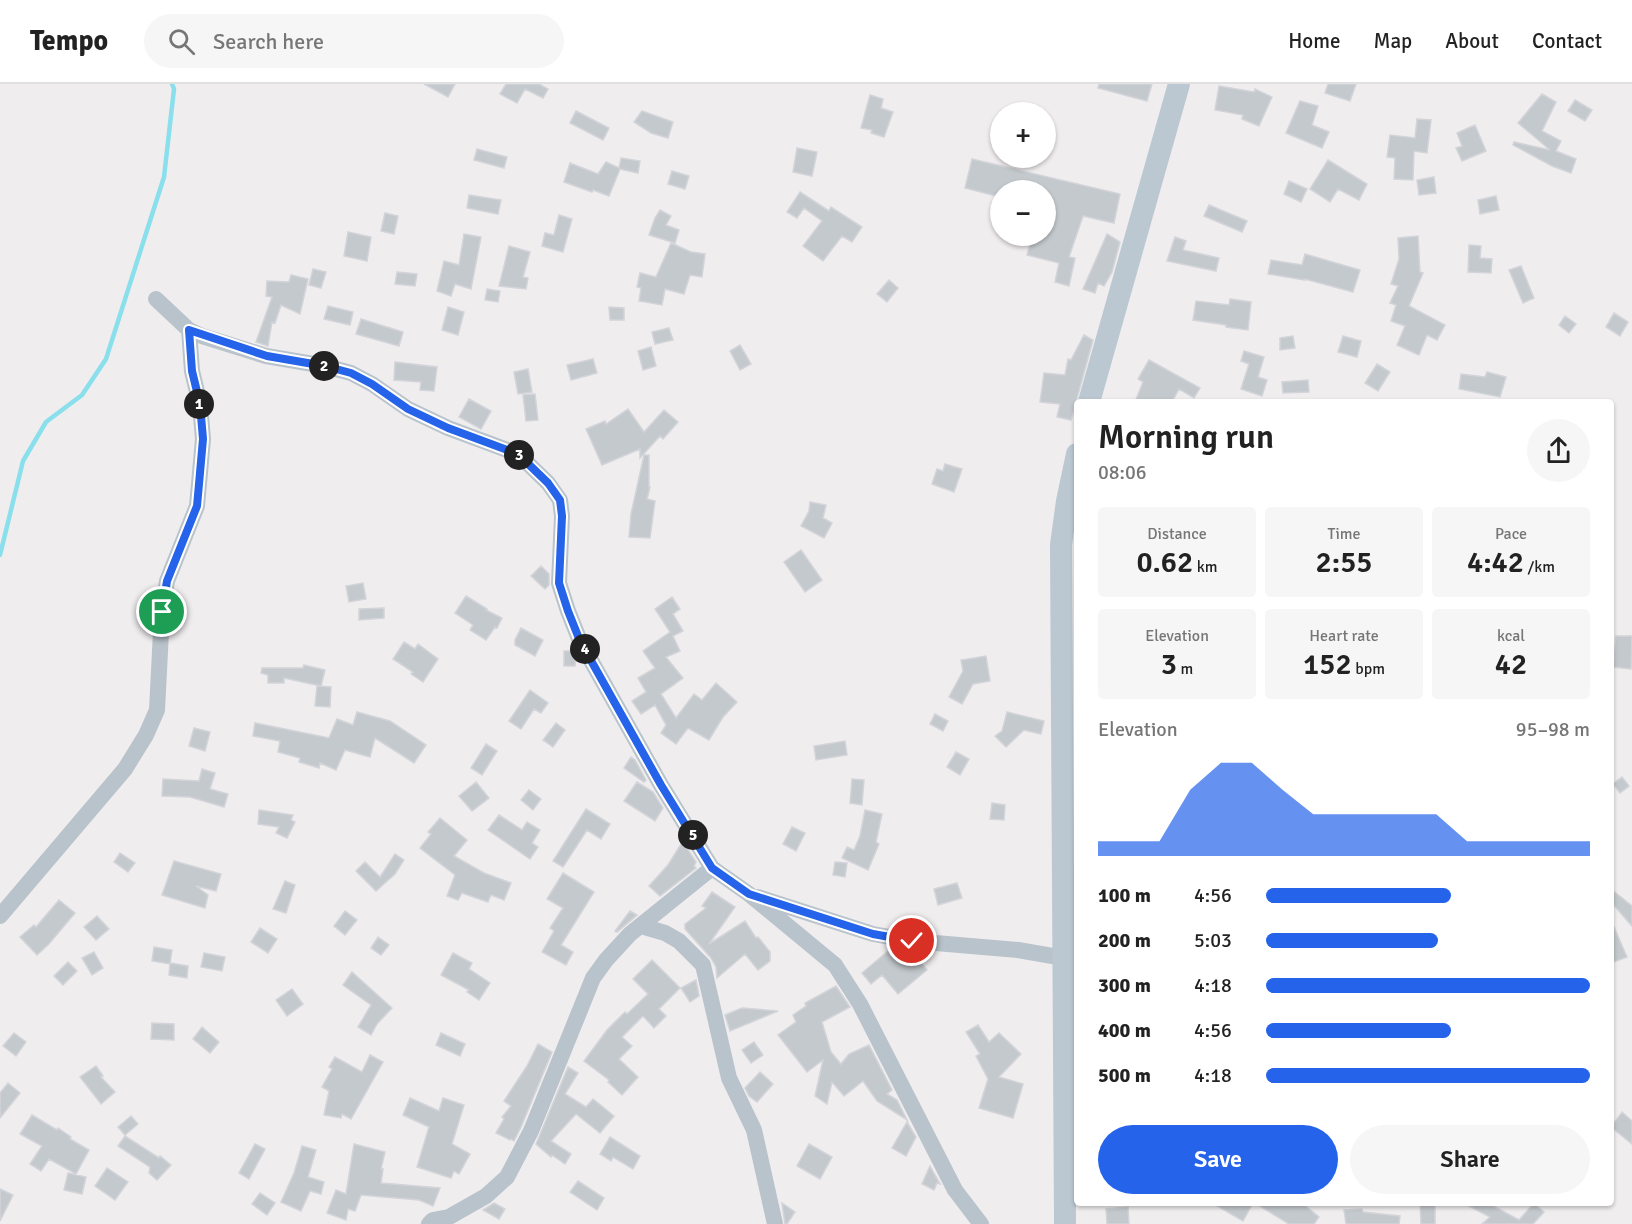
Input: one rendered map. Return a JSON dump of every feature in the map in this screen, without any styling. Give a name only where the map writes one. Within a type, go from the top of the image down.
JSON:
[{"type":"main road","points":[[1090,399],[1179,84]]},
{"type":"main road","points":[[1065,1224],[1061,545],[1074,468]]},
{"type":"street","points":[[156,299],[189,330],[267,356],[351,373],[418,414],[448,428],[518,454],[548,483],[560,500],[562,516],[559,583],[576,631],[661,785],[712,868],[749,894],[835,965],[870,1023],[955,1190],[981,1224]]},
{"type":"street","points":[[0,916],[125,770],[147,735],[157,710],[162,612],[167,581],[197,506],[203,439],[200,404],[192,371],[189,330]]},
{"type":"street","points":[[429,1224],[433,1220],[449,1217],[486,1196],[507,1177],[536,1120],[593,978],[606,960],[640,926],[712,868]]},
{"type":"street","points":[[749,894],[873,934],[912,941],[1018,950],[1064,958]]},
{"type":"street","points":[[640,926],[666,933],[691,951],[703,965],[729,1078],[754,1130],[774,1224]]},
{"type":"building","points":[[424,84],[455,84],[448,97]]},
{"type":"building","points":[[506,84],[539,84],[548,89],[543,98],[525,89],[517,103],[500,94]]},
{"type":"building","points":[[1099,84],[1152,84],[1147,101],[1098,88]]},
{"type":"building","points":[[1328,84],[1356,84],[1350,101],[1325,93]]},
{"type":"building","points":[[1219,86],[1254,92],[1255,89],[1272,97],[1259,126],[1242,119],[1243,115],[1215,110]]},
{"type":"building","points":[[1542,94],[1556,102],[1542,131],[1561,141],[1556,151],[1576,159],[1571,173],[1552,166],[1513,145],[1514,142],[1550,150],[1518,123]]},
{"type":"building","points":[[870,95],[883,99],[881,108],[893,112],[884,137],[871,133],[872,130],[861,128]]},
{"type":"building","points":[[1575,100],[1592,110],[1585,121],[1568,111]]},
{"type":"building","points":[[1300,101],[1318,106],[1312,125],[1329,132],[1322,148],[1286,133]]},
{"type":"building","points":[[576,111],[609,128],[603,140],[570,123]]},
{"type":"building","points":[[642,111],[673,122],[668,138],[651,133],[634,122]]},
{"type":"building","points":[[1417,119],[1431,120],[1427,153],[1414,151],[1413,180],[1394,179],[1395,158],[1387,157],[1390,135],[1415,138]]},
{"type":"building","points":[[1475,125],[1486,151],[1462,161],[1456,148],[1462,146],[1457,133]]},
{"type":"building","points":[[797,148],[817,152],[812,176],[793,172]]},
{"type":"building","points":[[477,149],[507,157],[504,168],[474,160]]},
{"type":"building","points":[[621,158],[640,161],[638,173],[620,169],[609,196],[564,182],[570,163],[598,174],[606,162],[619,168]]},
{"type":"building","points":[[972,159],[990,163],[990,168],[1010,168],[1120,194],[1114,223],[1083,216],[1069,257],[1075,258],[1069,286],[1055,282],[1059,263],[1027,255],[1029,246],[1056,246],[1056,180],[990,180],[990,194],[965,188]]},
{"type":"building","points":[[1328,160],[1367,184],[1359,200],[1338,189],[1330,202],[1310,189]]},
{"type":"building","points":[[672,171],[689,176],[685,189],[668,184]]},
{"type":"building","points":[[1434,177],[1436,193],[1419,195],[1417,180]]},
{"type":"building","points":[[1289,181],[1307,189],[1301,202],[1284,194]]},
{"type":"building","points":[[800,192],[829,211],[831,207],[862,227],[852,242],[842,236],[823,261],[803,246],[822,221],[804,208],[797,218],[787,212]]},
{"type":"building","points":[[469,195],[501,200],[498,214],[467,208]]},
{"type":"building","points":[[1496,196],[1499,210],[1480,214],[1478,200]]},
{"type":"building","points":[[1209,205],[1247,221],[1242,232],[1204,216]]},
{"type":"building","points":[[660,210],[671,216],[666,225],[679,230],[675,243],[649,235]]},
{"type":"building","points":[[385,213],[398,216],[394,234],[381,231]]},
{"type":"building","points":[[559,215],[572,219],[563,252],[542,246],[545,233],[554,235]]},
{"type":"building","points":[[348,232],[371,237],[367,261],[344,256]]},
{"type":"building","points":[[464,234],[481,237],[471,289],[455,284],[451,296],[437,291],[444,261],[459,265]]},
{"type":"building","points":[[1107,234],[1120,242],[1112,272],[1104,286],[1098,283],[1095,293],[1083,289]]},
{"type":"building","points":[[1418,236],[1420,272],[1423,273],[1409,306],[1445,325],[1437,340],[1427,335],[1419,355],[1397,345],[1405,326],[1391,321],[1396,305],[1390,303],[1398,286],[1391,284],[1399,259],[1398,238]]},
{"type":"building","points":[[1175,237],[1186,241],[1183,250],[1219,258],[1216,271],[1167,261]]},
{"type":"building","points":[[671,243],[691,252],[705,254],[702,277],[690,275],[684,294],[665,289],[662,305],[639,301],[641,288],[637,287],[640,273],[656,277]]},
{"type":"building","points":[[1469,245],[1481,246],[1480,258],[1492,259],[1491,273],[1468,272]]},
{"type":"building","points":[[509,246],[530,252],[523,277],[528,278],[526,289],[499,286]]},
{"type":"building","points":[[1305,254],[1360,270],[1353,292],[1305,279],[1268,274],[1271,260],[1302,265]]},
{"type":"building","points":[[1521,266],[1534,298],[1523,303],[1509,270]]},
{"type":"building","points":[[313,269],[326,272],[321,288],[309,285]]},
{"type":"building","points":[[397,272],[417,274],[415,286],[395,284]]},
{"type":"building","points":[[291,275],[308,279],[300,314],[281,305],[275,323],[272,322],[268,346],[256,342],[272,297],[266,296],[267,281],[289,282]]},
{"type":"building","points":[[889,280],[898,288],[887,302],[877,294]]},
{"type":"building","points":[[487,289],[500,291],[498,302],[485,300]]},
{"type":"building","points":[[1230,299],[1251,302],[1248,330],[1193,320],[1196,301],[1229,305]]},
{"type":"building","points":[[328,306],[353,312],[350,325],[324,319]]},
{"type":"building","points":[[448,307],[464,312],[458,335],[442,330]]},
{"type":"building","points":[[609,307],[624,308],[624,320],[610,320]]},
{"type":"building","points":[[1614,313],[1628,322],[1620,336],[1606,327]]},
{"type":"building","points":[[1565,316],[1576,324],[1569,333],[1559,325]]},
{"type":"building","points":[[361,319],[403,332],[399,346],[356,334]]},
{"type":"building","points":[[669,328],[673,340],[655,344],[652,332]]},
{"type":"building","points":[[1084,335],[1093,340],[1077,399],[1074,399],[1071,420],[1057,417],[1060,404],[1040,402],[1044,373],[1065,375],[1068,359],[1071,360]]},
{"type":"building","points":[[1293,336],[1295,348],[1280,350],[1280,338]]},
{"type":"building","points":[[1343,336],[1361,341],[1357,357],[1338,352]]},
{"type":"building","points":[[740,345],[751,364],[740,370],[730,351]]},
{"type":"building","points":[[651,347],[656,366],[643,370],[638,351]]},
{"type":"building","points":[[1244,351],[1264,357],[1258,377],[1267,380],[1262,396],[1241,389],[1249,364],[1241,361]]},
{"type":"building","points":[[593,359],[597,373],[571,380],[567,365]]},
{"type":"building","points":[[1149,360],[1200,388],[1194,398],[1179,389],[1174,399],[1136,399],[1143,382],[1138,379]]},
{"type":"building","points":[[395,362],[437,367],[434,391],[420,390],[421,382],[394,380]]},
{"type":"building","points":[[1377,364],[1390,372],[1378,391],[1365,383]]},
{"type":"building","points":[[528,369],[532,392],[518,394],[514,372]]},
{"type":"building","points":[[1487,372],[1506,377],[1500,397],[1459,389],[1461,374],[1485,377]]},
{"type":"building","points":[[1308,380],[1309,392],[1283,393],[1282,382]]},
{"type":"building","points":[[535,394],[538,420],[526,421],[523,395]]},
{"type":"building","points":[[469,399],[491,411],[481,429],[459,417]]},
{"type":"building","points":[[628,409],[644,432],[664,410],[678,422],[663,439],[660,436],[640,458],[640,449],[602,465],[586,429],[605,421],[606,424]]},
{"type":"building","points":[[644,455],[649,455],[650,487],[647,499],[655,501],[650,538],[629,537],[631,514]]},
{"type":"building","points":[[945,464],[962,469],[954,492],[932,484],[937,469],[943,471]]},
{"type":"building","points":[[810,502],[826,505],[823,518],[832,523],[824,538],[801,526],[809,511]]},
{"type":"building","points":[[801,550],[822,580],[805,592],[784,562]]},
{"type":"building","points":[[541,566],[549,574],[549,585],[545,589],[531,576]]},
{"type":"building","points":[[363,583],[366,599],[349,602],[346,586]]},
{"type":"building","points":[[466,596],[502,618],[497,628],[495,627],[486,640],[470,630],[473,625],[455,613]]},
{"type":"building","points":[[672,597],[680,609],[673,614],[683,631],[673,636],[680,651],[666,657],[683,678],[661,694],[676,718],[694,694],[702,700],[716,683],[737,702],[723,717],[709,740],[688,728],[676,744],[661,733],[666,725],[655,705],[641,714],[632,701],[646,692],[638,678],[655,668],[643,651],[670,632],[655,609]]},
{"type":"building","points":[[384,608],[384,618],[359,620],[359,609]]},
{"type":"building","points":[[521,628],[543,640],[535,656],[515,645]]},
{"type":"building","points":[[1616,636],[1632,636],[1631,669],[1614,667]]},
{"type":"building","points":[[404,642],[415,649],[418,644],[438,659],[423,682],[411,674],[413,672],[393,659]]},
{"type":"building","points":[[564,651],[574,651],[575,666],[564,666]]},
{"type":"building","points":[[986,656],[990,681],[973,684],[962,704],[949,697],[963,671],[961,660]]},
{"type":"building","points":[[304,665],[325,670],[321,686],[284,678],[284,683],[268,683],[268,675],[261,673],[262,668],[303,668]]},
{"type":"building","points":[[317,686],[331,687],[330,707],[315,706]]},
{"type":"building","points":[[530,690],[548,703],[541,713],[534,709],[521,729],[509,721]]},
{"type":"building","points":[[357,712],[390,721],[426,745],[414,763],[375,738],[370,757],[345,750],[336,770],[320,763],[319,768],[299,762],[300,758],[278,752],[280,741],[253,736],[255,723],[329,738],[337,719],[353,725]]},
{"type":"building","points":[[1007,712],[1044,721],[1041,734],[1024,730],[1006,747],[995,736],[1002,731]]},
{"type":"building","points":[[935,714],[948,721],[943,731],[930,724]]},
{"type":"building","points":[[556,723],[565,730],[553,747],[543,740]]},
{"type":"building","points":[[194,728],[210,732],[205,751],[189,746]]},
{"type":"building","points":[[845,741],[847,755],[816,760],[814,746]]},
{"type":"building","points":[[486,744],[497,751],[482,775],[471,768]]},
{"type":"building","points":[[956,752],[969,759],[960,775],[947,767]]},
{"type":"building","points":[[631,757],[646,780],[644,782],[624,768]]},
{"type":"building","points":[[202,769],[215,773],[210,789],[228,794],[224,807],[190,797],[162,796],[163,779],[199,781]]},
{"type":"building","points":[[1622,777],[1629,786],[1620,793],[1614,783]]},
{"type":"building","points":[[852,779],[864,780],[862,805],[850,803]]},
{"type":"building","points":[[476,782],[489,798],[472,811],[459,796]]},
{"type":"building","points":[[637,782],[653,792],[663,808],[655,821],[624,801]]},
{"type":"building","points":[[529,790],[541,799],[533,810],[521,800]]},
{"type":"building","points":[[992,803],[1005,805],[1004,820],[990,819]]},
{"type":"building","points":[[586,809],[610,824],[601,839],[587,830],[563,867],[553,861]]},
{"type":"building","points":[[259,810],[293,815],[291,820],[295,822],[287,838],[276,833],[279,827],[258,824]]},
{"type":"building","points":[[865,810],[882,814],[876,842],[879,844],[868,870],[842,858],[847,847],[854,850],[860,836]]},
{"type":"building","points":[[499,815],[522,830],[527,822],[540,830],[532,843],[538,847],[530,859],[488,830]]},
{"type":"building","points":[[440,818],[467,840],[454,856],[484,873],[511,883],[504,900],[491,895],[488,902],[462,893],[458,900],[447,896],[455,875],[420,848],[431,834],[428,832]]},
{"type":"building","points":[[792,827],[805,833],[796,851],[783,844]]},
{"type":"building","points":[[681,844],[687,848],[696,862],[694,866],[696,868],[660,896],[649,886],[668,865]]},
{"type":"building","points":[[120,853],[135,863],[128,872],[114,862]]},
{"type":"building","points":[[395,854],[404,860],[395,874],[376,891],[356,871],[365,862],[380,877]]},
{"type":"building","points":[[174,861],[221,874],[216,891],[196,886],[208,895],[205,908],[162,895]]},
{"type":"building","points":[[835,862],[847,863],[845,877],[833,875]]},
{"type":"building","points":[[563,873],[594,892],[561,945],[573,952],[566,965],[542,952],[554,931],[550,928],[563,908],[547,899]]},
{"type":"building","points":[[285,881],[295,885],[286,913],[273,909]]},
{"type":"building","points":[[957,883],[962,898],[938,905],[934,889]]},
{"type":"building","points":[[1614,891],[1632,906],[1632,926],[1614,905]]},
{"type":"building","points":[[712,892],[735,907],[709,944],[745,921],[756,938],[758,937],[770,952],[770,961],[758,970],[745,954],[717,978],[716,967],[711,958],[685,929],[685,924],[706,908],[702,906]]},
{"type":"building","points":[[59,900],[75,913],[37,955],[20,937],[34,925],[36,927]]},
{"type":"building","points":[[345,911],[357,920],[345,935],[334,926]]},
{"type":"building","points":[[630,911],[637,915],[617,932],[615,931]]},
{"type":"building","points":[[97,916],[109,929],[96,940],[84,927]]},
{"type":"building","points":[[1614,927],[1627,957],[1614,962]]},
{"type":"building","points":[[260,928],[277,939],[268,953],[251,942]]},
{"type":"building","points":[[378,937],[389,945],[381,955],[371,948]]},
{"type":"building","points":[[154,947],[172,950],[170,964],[152,961]]},
{"type":"building","points":[[888,951],[897,961],[912,951],[927,970],[898,994],[882,975],[871,984],[862,973]]},
{"type":"building","points":[[94,952],[103,968],[92,975],[82,958]]},
{"type":"building","points":[[204,953],[225,957],[222,971],[201,967]]},
{"type":"building","points":[[453,953],[472,963],[469,969],[490,983],[479,1000],[467,992],[469,990],[441,975]]},
{"type":"building","points":[[652,960],[680,988],[659,1009],[666,1016],[654,1028],[643,1016],[622,1037],[632,1046],[619,1059],[638,1077],[622,1095],[608,1082],[609,1080],[584,1061],[607,1030],[648,994],[633,979]]},
{"type":"building","points":[[68,962],[77,971],[63,985],[54,976]]},
{"type":"building","points":[[170,963],[188,966],[187,978],[169,975]]},
{"type":"building","points":[[352,972],[392,1008],[377,1024],[371,1035],[358,1027],[371,1005],[343,985]]},
{"type":"building","points":[[696,980],[699,996],[690,1002],[681,988]]},
{"type":"building","points":[[836,986],[850,1007],[822,1022],[831,1052],[841,1064],[849,1054],[869,1045],[892,1090],[887,1094],[897,1100],[907,1120],[877,1101],[863,1081],[844,1096],[832,1082],[827,1104],[815,1096],[823,1060],[807,1072],[778,1035],[796,1022],[793,1015],[806,1006],[805,1003]]},
{"type":"building","points":[[292,989],[303,1004],[287,1016],[276,1000]]},
{"type":"building","points":[[742,1008],[778,1011],[730,1031],[725,1015]]},
{"type":"building","points":[[152,1023],[174,1024],[174,1040],[151,1039]]},
{"type":"building","points":[[978,1025],[989,1042],[999,1033],[1021,1054],[999,1077],[1023,1084],[1013,1118],[979,1108],[988,1079],[976,1056],[980,1054],[966,1032]]},
{"type":"building","points":[[202,1027],[219,1042],[210,1053],[193,1039]]},
{"type":"building","points":[[14,1033],[26,1042],[16,1056],[3,1046]]},
{"type":"building","points":[[441,1033],[465,1044],[460,1056],[436,1045]]},
{"type":"building","points":[[754,1042],[763,1055],[751,1063],[742,1050]]},
{"type":"building","points":[[538,1044],[552,1052],[521,1127],[514,1141],[510,1140],[496,1133],[504,1119],[502,1117],[511,1106],[504,1101],[527,1066]]},
{"type":"building","points":[[370,1055],[383,1062],[351,1119],[342,1114],[341,1118],[324,1115],[329,1091],[322,1087],[332,1069],[329,1067],[335,1057],[362,1072]]},
{"type":"building","points":[[96,1066],[103,1076],[101,1077],[115,1092],[101,1104],[80,1077]]},
{"type":"building","points":[[568,1067],[578,1073],[565,1094],[586,1107],[593,1099],[614,1116],[600,1133],[576,1114],[551,1141],[571,1154],[565,1164],[552,1155],[551,1157],[536,1144]]},
{"type":"building","points":[[760,1072],[773,1084],[757,1102],[749,1096],[745,1088]]},
{"type":"building","points":[[8,1083],[20,1093],[0,1118],[0,1093]]},
{"type":"building","points":[[410,1098],[439,1111],[443,1098],[464,1105],[452,1144],[470,1154],[459,1174],[454,1171],[451,1178],[417,1167],[429,1127],[403,1115]]},
{"type":"building","points":[[1622,1112],[1632,1121],[1632,1144],[1614,1129],[1614,1123]]},
{"type":"building","points":[[32,1115],[57,1130],[58,1128],[71,1137],[70,1139],[89,1150],[76,1174],[49,1159],[41,1171],[30,1164],[42,1146],[20,1134]]},
{"type":"building","points":[[131,1116],[138,1124],[125,1135],[118,1127]]},
{"type":"building","points":[[907,1122],[916,1137],[906,1156],[892,1148]]},
{"type":"building","points":[[125,1136],[171,1165],[157,1180],[149,1173],[150,1167],[118,1146]]},
{"type":"building","points":[[610,1137],[640,1156],[633,1169],[613,1157],[611,1161],[600,1154]]},
{"type":"building","points":[[255,1144],[265,1149],[249,1179],[239,1173]]},
{"type":"building","points":[[354,1144],[385,1152],[381,1183],[440,1188],[433,1206],[419,1200],[361,1195],[355,1211],[348,1209],[346,1220],[327,1213],[336,1190],[346,1194]]},
{"type":"building","points":[[809,1144],[832,1157],[820,1179],[797,1166]]},
{"type":"building","points":[[302,1146],[316,1150],[308,1177],[324,1182],[321,1194],[310,1191],[301,1211],[281,1202],[294,1173]]},
{"type":"building","points":[[930,1166],[940,1184],[937,1183],[934,1190],[922,1184]]},
{"type":"building","points":[[107,1168],[128,1182],[115,1200],[95,1186]]},
{"type":"building","points":[[68,1173],[86,1177],[82,1194],[64,1190]]},
{"type":"building","points":[[578,1181],[604,1198],[597,1210],[570,1192]]},
{"type":"building","points":[[0,1189],[13,1195],[0,1221]]},
{"type":"building","points":[[260,1193],[275,1203],[267,1215],[252,1204]]},
{"type":"building","points":[[494,1203],[505,1209],[499,1219],[483,1210]]},
{"type":"building","points":[[782,1203],[795,1212],[787,1224],[785,1224]]},
{"type":"building","points":[[1217,1206],[1251,1206],[1243,1221]]},
{"type":"building","points":[[1260,1206],[1306,1206],[1319,1217],[1314,1224],[1289,1224]]},
{"type":"building","points":[[1420,1206],[1435,1206],[1435,1224],[1421,1224]]},
{"type":"building","points":[[1469,1206],[1493,1206],[1519,1220],[1531,1206],[1537,1206],[1544,1212],[1533,1224],[1482,1224],[1490,1217]]},
{"type":"building","points":[[1128,1207],[1129,1224],[1107,1224],[1106,1209]]},
{"type":"building","points":[[1362,1209],[1363,1212],[1400,1216],[1399,1224],[1346,1224],[1344,1210]]},
{"type":"waterway","points":[[0,555],[23,461],[46,422],[82,395],[106,359],[164,177],[174,89],[172,84]]},
{"type":"route","points":[[162,612],[167,581],[197,506],[203,439],[200,404],[192,371],[189,330],[267,356],[351,373],[372,384],[408,409],[448,428],[518,454],[548,483],[560,500],[562,516],[559,583],[580,641],[661,785],[712,868],[749,894],[873,934],[912,941]]}]
